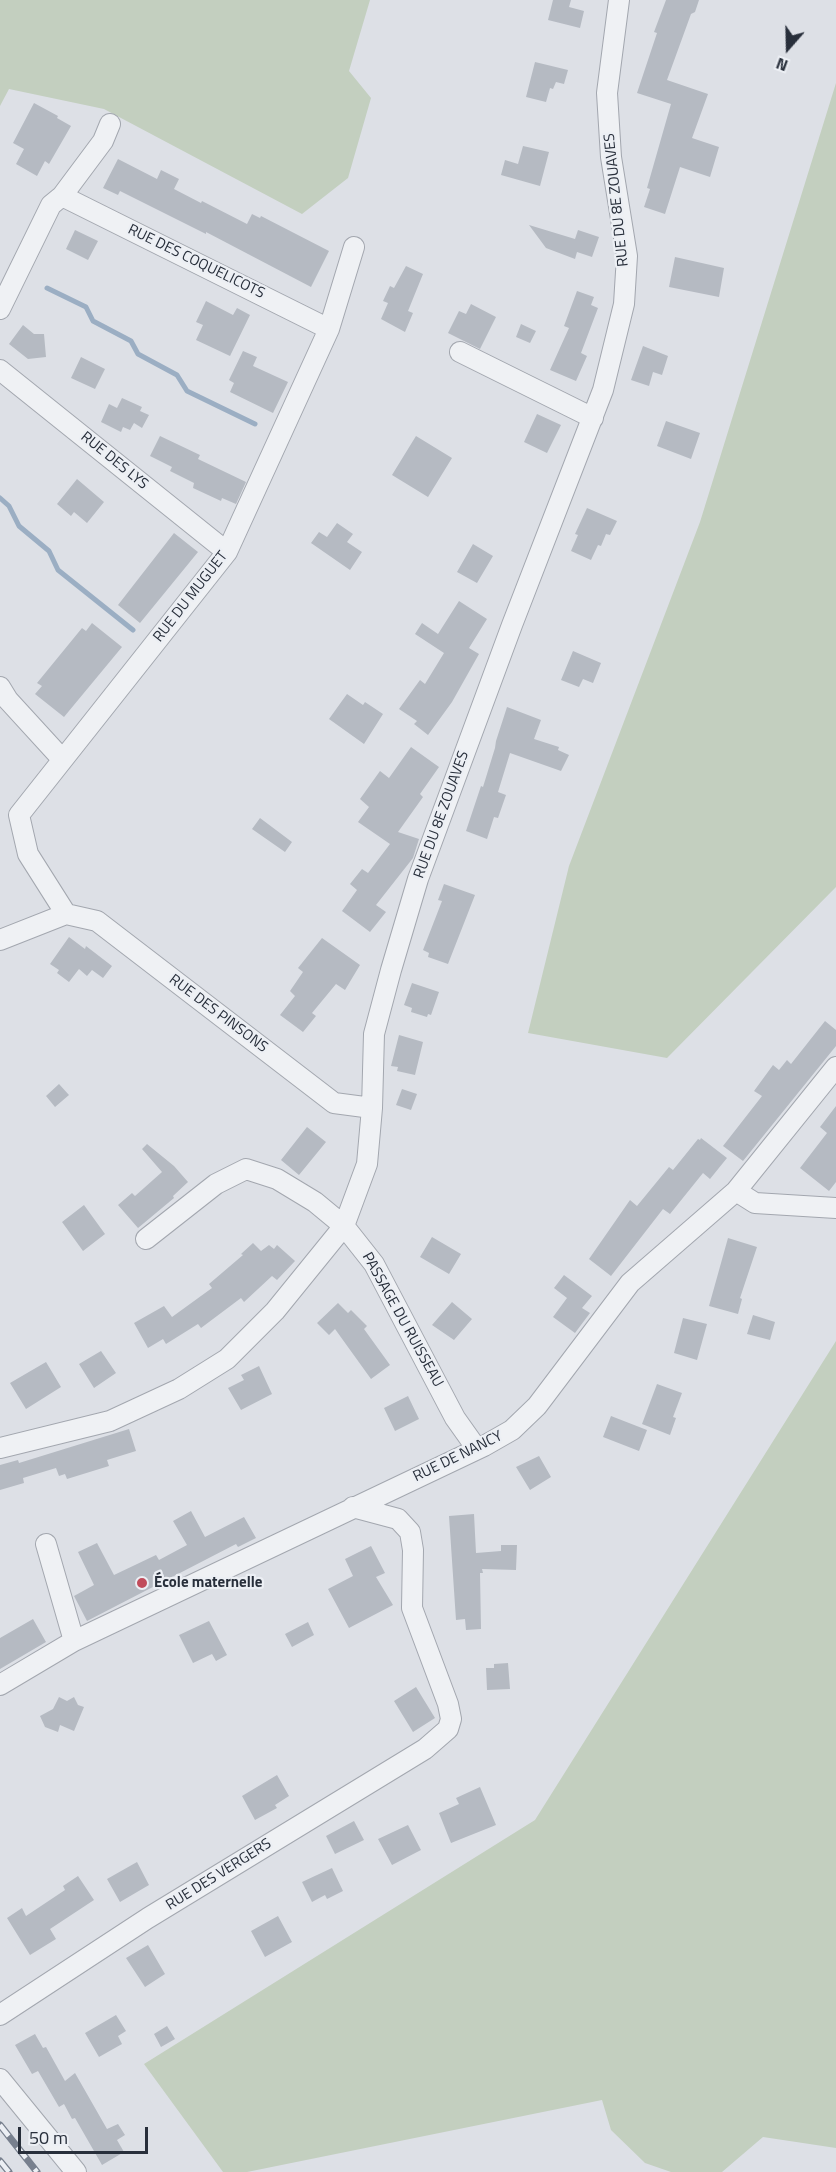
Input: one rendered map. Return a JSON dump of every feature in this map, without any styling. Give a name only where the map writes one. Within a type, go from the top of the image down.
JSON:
[{"type":"street","name":"RUE DU 8E ZOUAVES","points":[[0,1448],[110,1421],[179,1389],[227,1359],[275,1311],[341,1231],[367,1164],[372,1108],[374,1034],[418,879],[512,625],[593,418],[603,390],[624,304],[627,255],[611,157],[607,93],[618,0]]},
{"type":"street","points":[[0,309],[51,205],[62,196],[103,141],[110,124]]},
{"type":"street","name":"RUE DES COQUELICOTS","points":[[62,196],[329,329]]},
{"type":"street","name":"RUE DU MUGUET","points":[[66,914],[27,854],[19,814],[227,552],[329,329],[354,248]]},
{"type":"street","points":[[460,352],[593,418]]},
{"type":"street","name":"RUE DES LYS","points":[[0,370],[227,552]]},
{"type":"street","points":[[0,687],[8,700],[62,759]]},
{"type":"street","points":[[0,940],[66,914]]},
{"type":"street","name":"RUE DES PINSONS","points":[[66,914],[97,921],[334,1103],[372,1108]]},
{"type":"street","name":"RUE DE NANCY","points":[[0,1685],[74,1641],[477,1449],[512,1430],[529,1414],[630,1283],[736,1191],[836,1068]]},
{"type":"street","name":"PASSAGE DU RUISSEAU","points":[[146,1239],[216,1184],[246,1169],[278,1179],[315,1202],[374,1264],[456,1418],[477,1449]]},
{"type":"street","points":[[736,1191],[754,1203],[836,1208]]},
{"type":"street","points":[[454,1460],[456,1418]]},
{"type":"street","name":"RUE DES VERGERS","points":[[0,2015],[148,1918],[425,1749],[448,1729],[450,1713],[412,1608],[413,1550],[410,1532],[398,1519],[353,1507]]},
{"type":"street","points":[[46,1544],[74,1641]]},
{"type":"street","points":[[0,2079],[76,2172]]},
{"type":"green space","points":[[0,0],[370,0],[349,71],[371,98],[348,178],[302,214],[104,109],[9,89],[0,106]]},
{"type":"green space","points":[[836,83],[836,887],[667,1058],[528,1033],[569,866],[700,522]]},
{"type":"green space","points":[[836,1341],[836,2148],[763,2137],[722,2172],[671,2172],[645,2163],[611,2130],[602,2100],[247,2172],[223,2172],[144,2064],[535,1820]]},
{"type":"building","points":[[553,0],[571,0],[569,7],[584,11],[580,28],[548,20]]},
{"type":"building","points":[[666,0],[699,0],[695,12],[691,14],[667,80],[708,94],[692,138],[719,147],[710,177],[680,167],[665,214],[644,207],[650,189],[647,188],[671,104],[637,93],[657,33],[654,32]]},
{"type":"building","points":[[535,62],[568,70],[564,84],[556,82],[553,89],[550,88],[546,102],[526,97]]},
{"type":"building","points":[[34,103],[71,126],[49,164],[45,161],[37,176],[16,164],[24,149],[13,143]]},
{"type":"building","points":[[523,146],[549,152],[540,186],[501,175],[505,160],[518,164]]},
{"type":"building","points":[[118,159],[157,179],[161,170],[179,179],[174,189],[247,224],[252,214],[260,218],[261,216],[329,251],[311,287],[206,232],[206,234],[120,191],[118,195],[103,188]]},
{"type":"building","points":[[529,225],[575,239],[578,230],[599,237],[592,257],[577,252],[575,259],[546,248]]},
{"type":"building","points":[[75,230],[98,241],[88,260],[66,249]]},
{"type":"building","points":[[675,257],[724,268],[719,297],[669,287]]},
{"type":"building","points":[[406,266],[423,274],[408,311],[413,313],[405,332],[381,319],[388,303],[383,301],[390,286],[394,288]]},
{"type":"building","points":[[577,291],[594,297],[591,305],[598,308],[581,353],[587,356],[576,381],[550,370],[569,328],[564,326]]},
{"type":"building","points":[[206,301],[233,315],[237,308],[250,315],[230,356],[196,340],[203,325],[196,322]]},
{"type":"building","points":[[471,304],[496,317],[480,349],[448,333],[459,311],[466,314]]},
{"type":"building","points":[[521,324],[536,331],[530,343],[516,337]]},
{"type":"building","points":[[23,325],[34,334],[44,334],[46,357],[28,359],[9,344]]},
{"type":"building","points":[[643,346],[668,356],[662,375],[653,372],[649,386],[631,380]]},
{"type":"building","points":[[243,351],[257,357],[253,366],[288,382],[273,413],[230,392],[234,383],[229,380]]},
{"type":"building","points":[[81,357],[105,369],[95,389],[71,378]]},
{"type":"building","points":[[122,398],[142,407],[140,411],[149,415],[142,428],[134,423],[130,430],[123,427],[121,432],[101,422],[109,404],[117,408]]},
{"type":"building","points":[[537,414],[561,425],[547,453],[524,442]]},
{"type":"building","points":[[666,421],[700,433],[691,459],[657,446]]},
{"type":"building","points":[[160,436],[200,455],[198,459],[246,482],[236,504],[222,498],[221,501],[193,488],[194,483],[170,471],[172,467],[150,456]]},
{"type":"building","points":[[416,436],[452,458],[428,497],[392,475]]},
{"type":"building","points":[[77,479],[104,502],[87,523],[74,512],[71,516],[57,504]]},
{"type":"building","points":[[587,508],[617,521],[610,535],[606,534],[601,546],[598,545],[591,560],[571,551],[578,535],[575,534]]},
{"type":"building","points":[[337,523],[353,534],[347,542],[362,552],[350,570],[311,543],[319,532],[327,537]]},
{"type":"building","points":[[174,533],[198,552],[140,623],[118,605]]},
{"type":"building","points":[[473,544],[493,556],[477,583],[457,572]]},
{"type":"building","points":[[459,601],[487,619],[469,648],[479,654],[452,702],[428,735],[414,724],[417,721],[399,709],[420,680],[425,684],[444,653],[415,634],[422,623],[438,634]]},
{"type":"building","points":[[92,623],[122,647],[64,717],[35,694],[42,686],[37,683],[82,628],[86,631]]},
{"type":"building","points":[[573,651],[601,663],[593,683],[583,679],[579,687],[561,680]]},
{"type":"building","points":[[347,694],[363,705],[365,702],[383,714],[364,744],[329,719]]},
{"type":"building","points":[[507,707],[541,720],[534,739],[559,747],[558,750],[569,755],[561,771],[510,753],[498,792],[506,795],[498,818],[494,817],[487,839],[466,831],[481,786],[483,787]]},
{"type":"building","points":[[411,747],[439,767],[420,794],[423,797],[398,832],[419,839],[413,858],[376,905],[386,912],[370,932],[342,911],[357,890],[350,884],[362,869],[368,873],[390,844],[358,822],[369,807],[360,799],[380,771],[389,778]]},
{"type":"building","points":[[260,818],[292,842],[285,852],[252,829]]},
{"type":"building","points":[[444,884],[475,895],[448,964],[428,957],[429,953],[423,950],[442,901],[438,900]]},
{"type":"building","points":[[69,937],[85,949],[86,946],[112,966],[103,978],[92,970],[87,976],[79,969],[69,982],[57,973],[59,970],[50,964]]},
{"type":"building","points":[[322,938],[360,965],[345,990],[336,984],[312,1013],[316,1016],[303,1032],[280,1015],[295,996],[290,991],[303,972],[298,968]]},
{"type":"building","points":[[412,983],[439,992],[431,1015],[428,1014],[427,1017],[411,1012],[412,1008],[404,1005]]},
{"type":"building","points":[[825,1021],[836,1030],[836,1046],[743,1161],[723,1146],[762,1096],[754,1091],[773,1065],[779,1070],[787,1060],[791,1064]]},
{"type":"building","points":[[399,1035],[423,1042],[415,1075],[397,1071],[398,1067],[391,1066]]},
{"type":"building","points":[[59,1084],[69,1095],[55,1107],[46,1096]]},
{"type":"building","points":[[402,1089],[417,1094],[411,1110],[396,1105]]},
{"type":"building","points":[[836,1106],[836,1182],[829,1191],[800,1168],[827,1133],[820,1127]]},
{"type":"building","points":[[307,1127],[326,1142],[299,1175],[281,1160]]},
{"type":"building","points":[[701,1138],[727,1158],[710,1179],[703,1173],[670,1214],[663,1209],[611,1276],[589,1259],[630,1200],[637,1206],[669,1167],[673,1170]]},
{"type":"building","points":[[147,1144],[174,1166],[188,1182],[173,1196],[174,1198],[138,1228],[118,1205],[132,1193],[135,1196],[162,1172],[142,1149]]},
{"type":"building","points":[[84,1205],[105,1234],[83,1251],[62,1222]]},
{"type":"building","points":[[432,1237],[461,1254],[449,1274],[420,1257]]},
{"type":"building","points":[[728,1238],[757,1247],[740,1298],[742,1299],[738,1314],[709,1306]]},
{"type":"building","points":[[253,1243],[261,1251],[269,1245],[274,1249],[277,1245],[295,1261],[277,1280],[272,1276],[244,1302],[241,1298],[201,1328],[198,1324],[166,1344],[163,1339],[148,1348],[134,1323],[164,1306],[172,1317],[212,1288],[209,1284],[243,1255],[241,1254]]},
{"type":"building","points":[[564,1275],[592,1296],[582,1308],[590,1313],[575,1333],[553,1317],[567,1298],[554,1288]]},
{"type":"building","points":[[452,1302],[472,1319],[454,1340],[432,1325]]},
{"type":"building","points":[[338,1303],[348,1313],[351,1310],[367,1326],[364,1329],[390,1365],[371,1379],[335,1329],[329,1335],[317,1323]]},
{"type":"building","points":[[753,1315],[775,1322],[770,1340],[747,1334]]},
{"type":"building","points":[[683,1318],[707,1324],[697,1360],[674,1353]]},
{"type":"building","points":[[101,1351],[116,1373],[94,1388],[79,1364]]},
{"type":"building","points":[[46,1362],[61,1387],[26,1409],[10,1383]]},
{"type":"building","points":[[259,1366],[272,1394],[241,1410],[228,1388],[244,1380],[241,1375]]},
{"type":"building","points":[[657,1384],[682,1393],[673,1417],[676,1418],[670,1435],[642,1424]]},
{"type":"building","points":[[408,1396],[419,1419],[395,1431],[384,1408]]},
{"type":"building","points":[[611,1416],[647,1430],[639,1451],[603,1437]]},
{"type":"building","points":[[129,1429],[136,1451],[107,1460],[109,1466],[67,1479],[65,1474],[59,1476],[56,1468],[23,1478],[24,1483],[0,1490],[0,1465],[18,1460],[19,1463]]},
{"type":"building","points":[[539,1456],[551,1477],[530,1490],[516,1467]]},
{"type":"building","points":[[191,1511],[205,1537],[244,1517],[256,1538],[238,1547],[236,1544],[87,1621],[74,1596],[94,1585],[78,1552],[97,1543],[114,1575],[156,1555],[159,1560],[187,1545],[173,1521]]},
{"type":"building","points":[[474,1514],[476,1553],[501,1551],[501,1545],[517,1545],[516,1570],[482,1569],[483,1573],[480,1573],[481,1629],[466,1630],[465,1619],[456,1620],[449,1516]]},
{"type":"building","points":[[371,1546],[385,1573],[376,1577],[393,1605],[349,1628],[328,1589],[353,1576],[345,1559]]},
{"type":"building","points":[[33,1619],[46,1642],[0,1669],[0,1638]]},
{"type":"building","points":[[209,1621],[227,1655],[216,1661],[212,1654],[193,1663],[179,1635]]},
{"type":"building","points":[[308,1622],[314,1635],[292,1647],[285,1634]]},
{"type":"building","points":[[508,1663],[510,1689],[487,1690],[486,1668],[494,1668],[494,1664]]},
{"type":"building","points":[[416,1687],[435,1718],[413,1732],[394,1701]]},
{"type":"building","points":[[59,1697],[67,1701],[74,1697],[78,1705],[84,1707],[74,1731],[60,1725],[58,1732],[45,1727],[40,1716],[53,1709]]},
{"type":"building","points":[[277,1775],[289,1796],[275,1805],[277,1808],[255,1820],[242,1796]]},
{"type":"building","points":[[480,1787],[496,1825],[451,1843],[439,1813],[459,1804],[456,1798]]},
{"type":"building","points":[[354,1821],[364,1840],[335,1854],[326,1836]]},
{"type":"building","points":[[408,1825],[421,1850],[392,1865],[378,1839]]},
{"type":"building","points":[[137,1862],[149,1885],[120,1902],[107,1879]]},
{"type":"building","points":[[332,1868],[343,1891],[327,1899],[325,1895],[312,1902],[302,1882]]},
{"type":"building","points":[[78,1876],[94,1900],[50,1929],[56,1939],[30,1955],[7,1918],[22,1908],[26,1916],[65,1890],[63,1886]]},
{"type":"building","points":[[278,1916],[292,1942],[265,1957],[251,1931]]},
{"type":"building","points":[[148,1945],[165,1974],[145,1987],[126,1958]]},
{"type":"building","points":[[116,2015],[126,2031],[118,2036],[122,2044],[99,2057],[85,2033]]},
{"type":"building","points":[[167,2026],[175,2039],[161,2047],[154,2034]]},
{"type":"building","points":[[35,2034],[43,2048],[46,2047],[65,2081],[75,2073],[107,2129],[118,2124],[125,2135],[117,2140],[124,2152],[102,2165],[75,2118],[72,2119],[64,2104],[59,2107],[38,2071],[32,2074],[15,2045]]},
{"type":"waterway","points":[[47,288],[86,307],[93,321],[131,341],[138,354],[177,375],[187,391],[255,424]]},
{"type":"waterway","points":[[0,498],[9,506],[19,526],[49,551],[58,570],[133,630]]},
{"type":"railway","points":[[0,2125],[37,2172]]},
{"type":"railway","points":[[0,2161],[9,2172]]},
{"type":"place","name":"École maternelle","points":[[142,1583]]}]
